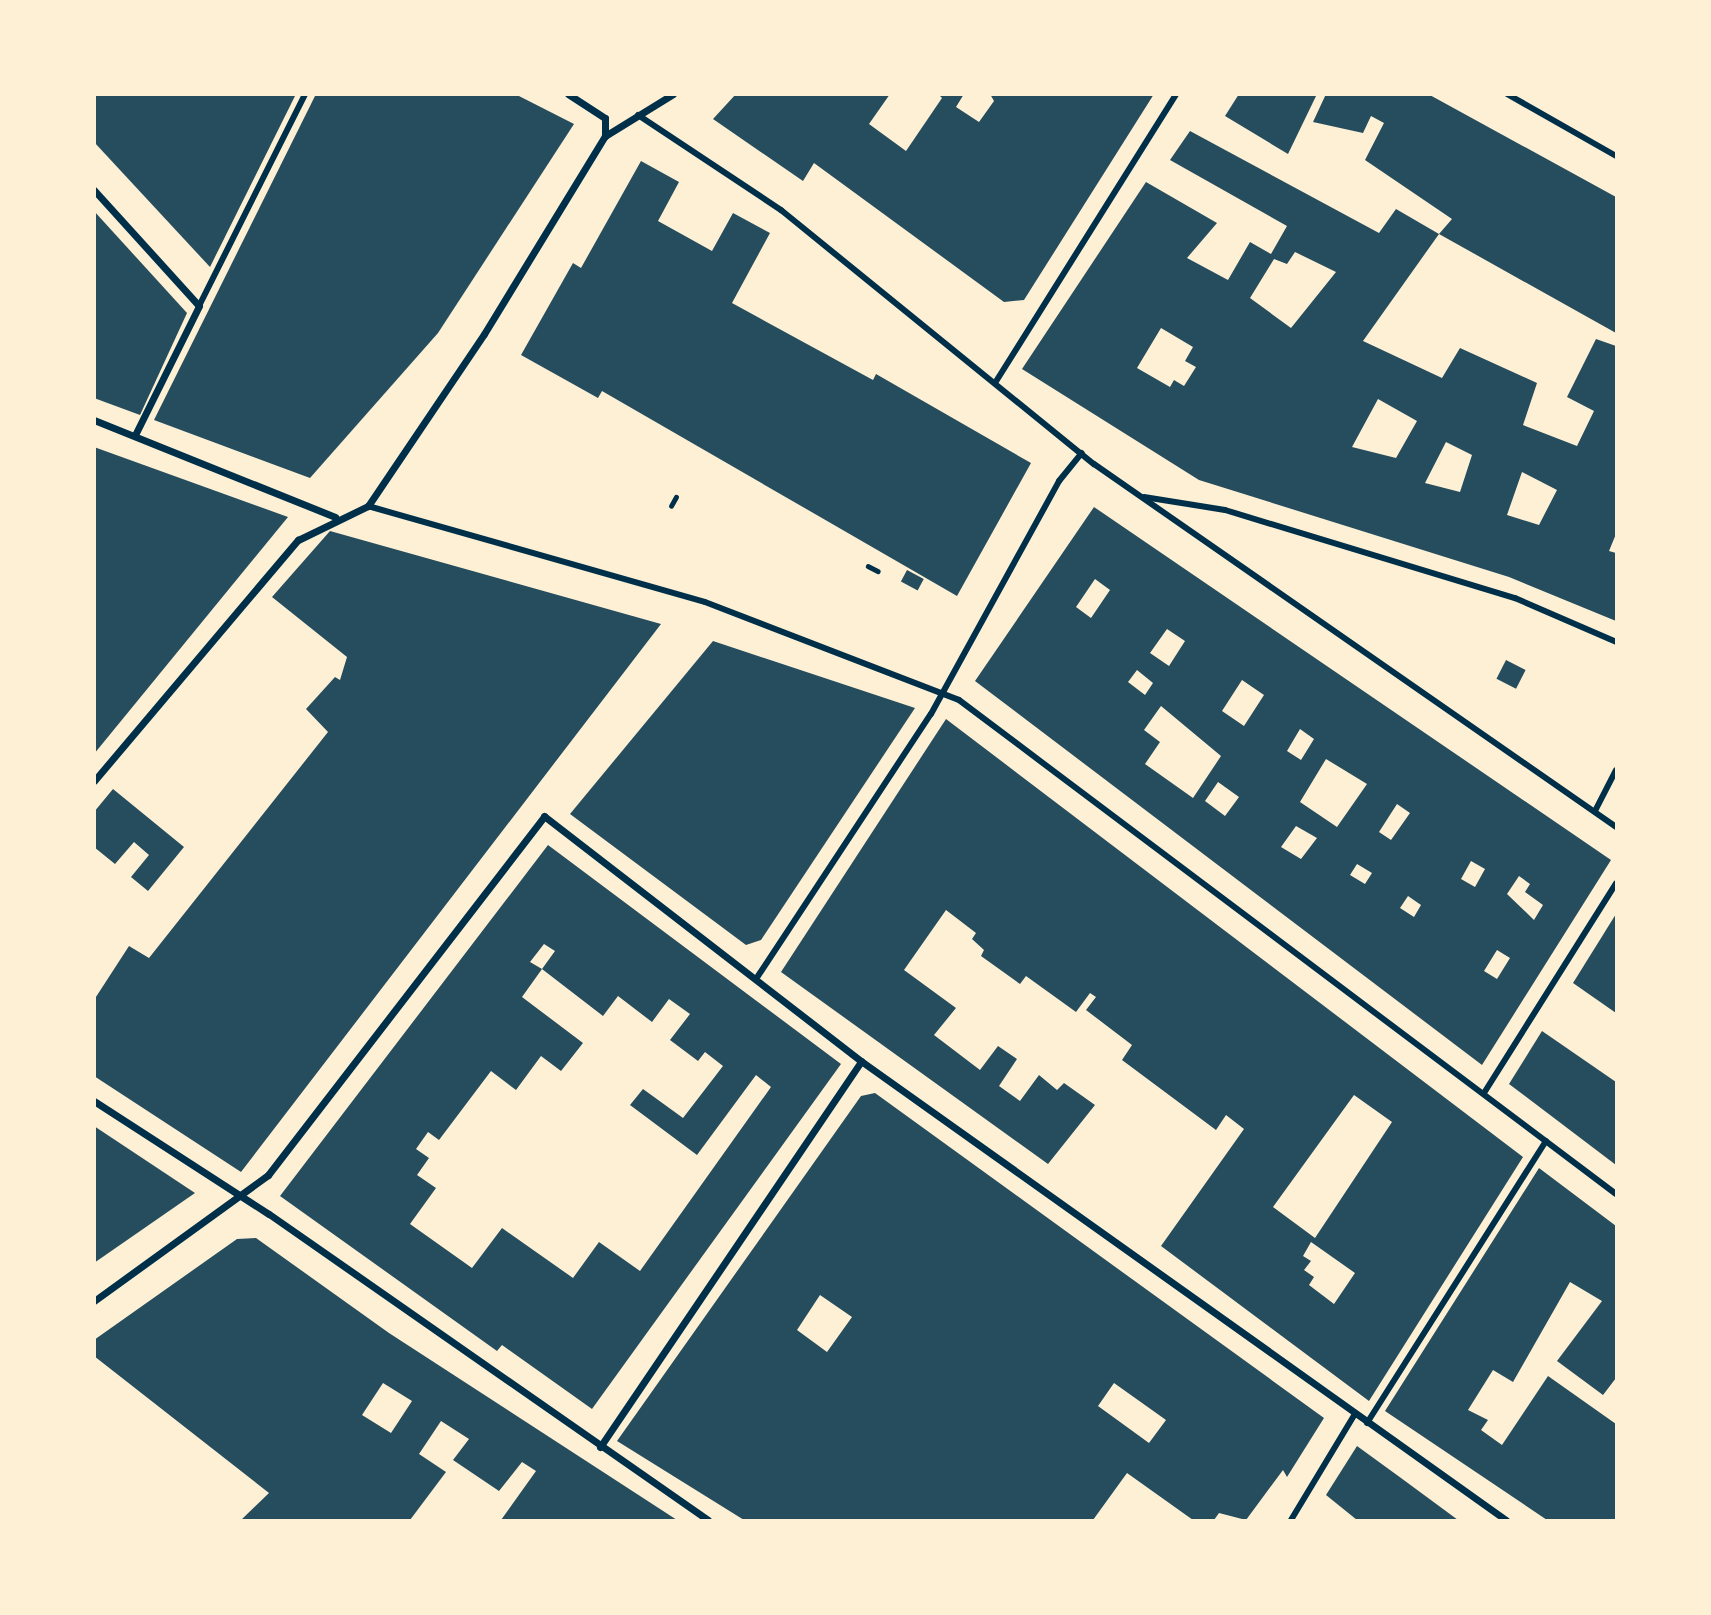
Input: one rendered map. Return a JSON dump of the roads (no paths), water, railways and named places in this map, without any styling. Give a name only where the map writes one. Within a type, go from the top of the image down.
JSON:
[{"type":"street","points":[[135,435],[305,94]]},
{"type":"street","points":[[568,94],[605,118],[605,135]]},
{"type":"street","points":[[368,506],[484,334],[605,135],[638,115],[658,98],[673,94]]},
{"type":"street","points":[[995,383],[1176,94]]},
{"type":"street","points":[[1507,94],[1616,156]]},
{"type":"street","points":[[638,115],[781,210],[1082,453],[1142,497],[1616,827]]},
{"type":"street","points":[[94,190],[199,306]]},
{"type":"street","points":[[94,420],[335,517]]},
{"type":"street","points":[[758,976],[931,713],[1059,481],[1082,453]]},
{"type":"street","points":[[1142,497],[1225,510],[1502,594],[1616,642]]},
{"type":"street","points":[[94,781],[298,540],[335,517],[368,506],[705,602],[959,700],[1616,1194]]},
{"type":"street","points":[[1595,811],[1616,770]]},
{"type":"street","points":[[94,1301],[244,1198],[544,816],[758,976],[862,1061],[1506,1521]]},
{"type":"street","points":[[1484,1093],[1616,883]]},
{"type":"street","points":[[600,1447],[862,1061]]},
{"type":"street","points":[[94,1101],[244,1198],[708,1521]]},
{"type":"street","points":[[1367,1423],[1546,1141]]},
{"type":"street","points":[[1291,1521],[1355,1413]]}]
